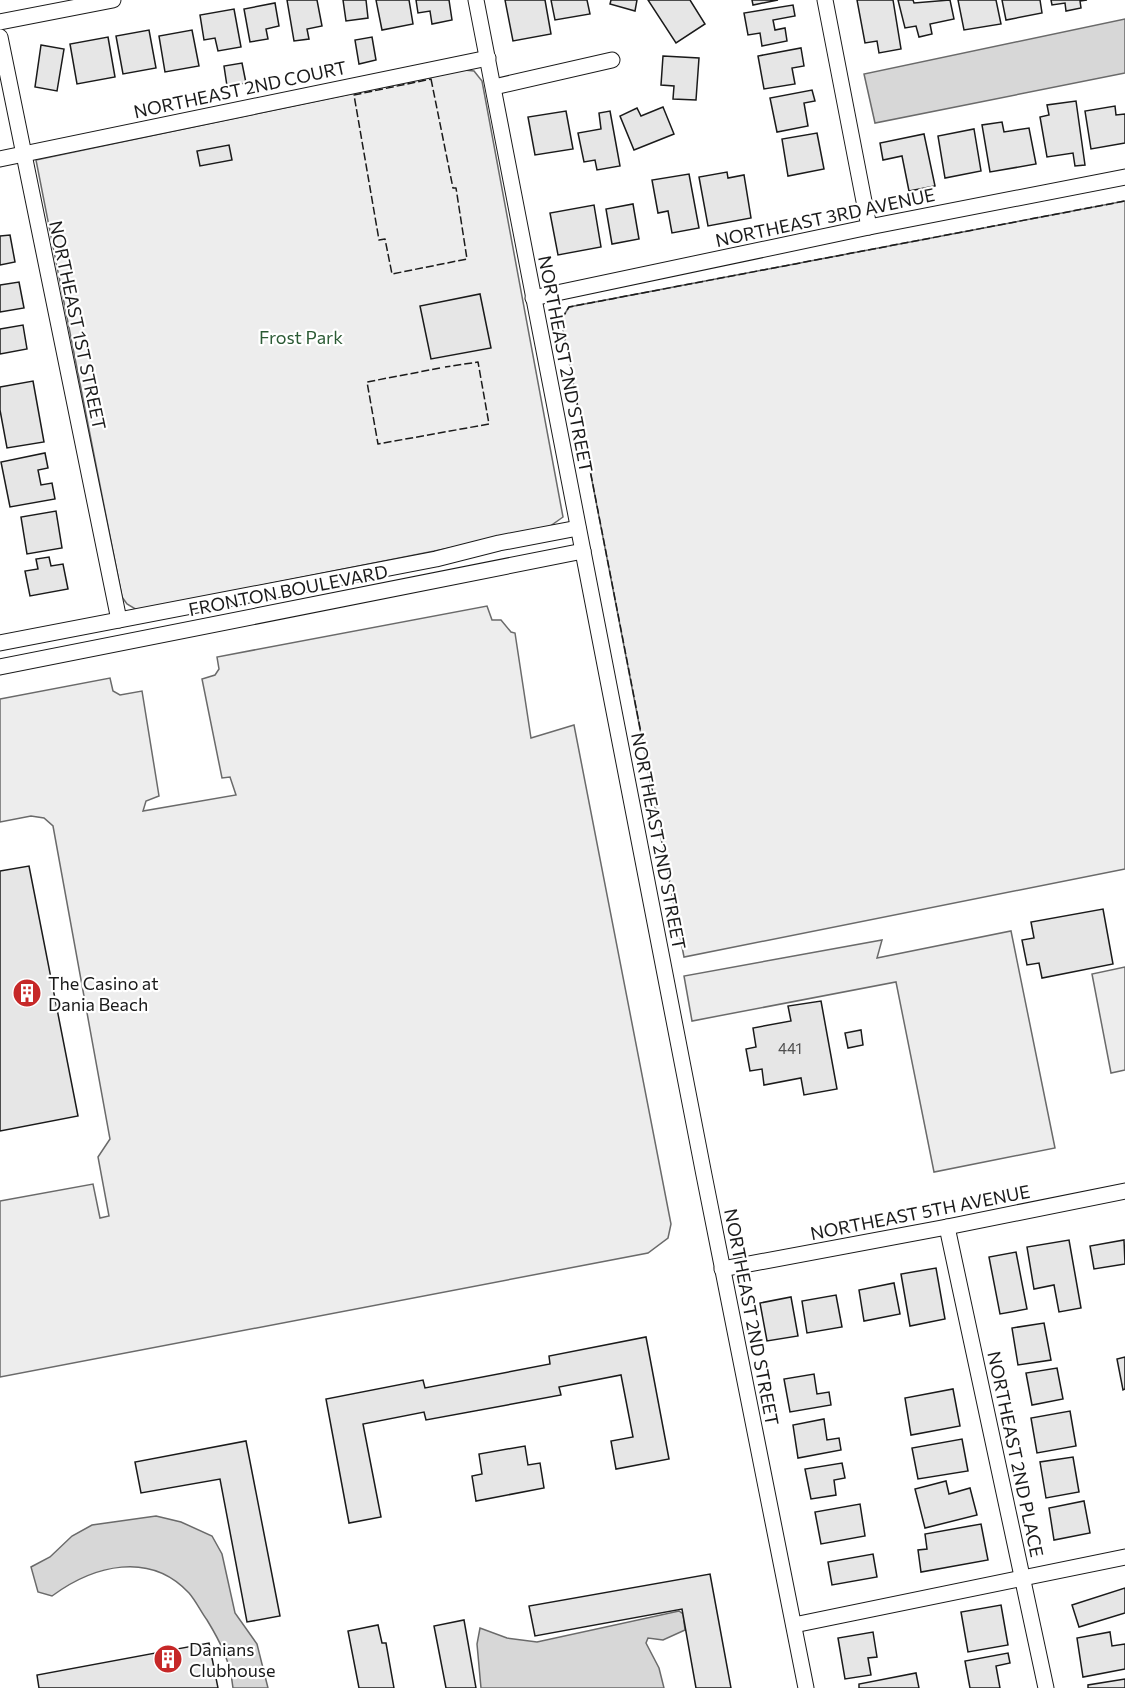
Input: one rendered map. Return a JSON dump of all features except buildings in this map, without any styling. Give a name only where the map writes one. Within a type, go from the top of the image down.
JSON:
[{"type":"street","points":[[0,22],[113,0]]},
{"type":"street","name":"NORTHEAST 2ND STREET","points":[[476,0],[722,1269],[807,1688]]},
{"type":"street","points":[[825,0],[869,227]]},
{"type":"street","name":"NORTHEAST 1ST STREET","points":[[0,37],[119,620]]},
{"type":"street","name":"NORTHEAST 2ND COURT","points":[[0,159],[488,58]]},
{"type":"street","points":[[494,87],[612,60]]},
{"type":"street","name":"NORTHEAST 3RD AVENUE","points":[[533,298],[869,227],[1125,177]]},
{"type":"street","name":"FRONTON BOULEVARD","points":[[0,643],[436,559],[578,528]]},
{"type":"street","name":"FRONTON BOULEVARD","points":[[0,667],[583,551]]},
{"type":"street","name":"NORTHEAST 5TH AVENUE","points":[[722,1269],[1125,1191]]},
{"type":"street","name":"NORTHEAST 2ND PLACE","points":[[947,1227],[1046,1688]]},
{"type":"street","points":[[794,1625],[1125,1557]]},
{"type":"shaded area","points":[[1125,19],[1125,73],[875,123],[864,74]]},
{"type":"shaded area","name":"Frost Park","points":[[464,70],[474,71],[482,81],[563,517],[546,529],[137,610],[127,604],[122,597],[36,160]]},
{"type":"shaded area","points":[[1125,201],[1125,869],[684,957],[561,320],[569,307]]},
{"type":"shaded area","points":[[487,606],[492,620],[501,620],[511,632],[515,633],[531,738],[574,725],[671,1224],[668,1238],[648,1253],[0,1377],[0,1201],[93,1184],[100,1218],[109,1216],[98,1157],[110,1139],[53,826],[44,818],[31,816],[0,822],[0,699],[110,678],[113,691],[120,695],[142,691],[159,796],[146,801],[143,811],[236,795],[230,777],[222,778],[202,679],[215,675],[219,669],[217,657]]},
{"type":"shaded area","points":[[1011,931],[1055,1148],[934,1172],[896,982],[692,1021],[684,976],[882,940],[877,958]]},
{"type":"shaded area","points":[[1125,967],[1125,1070],[1111,1073],[1092,974]]},
{"type":"shaded area","points":[[156,1516],[181,1522],[212,1536],[222,1554],[235,1613],[257,1644],[268,1688],[233,1688],[224,1652],[196,1603],[189,1593],[174,1580],[157,1571],[140,1567],[104,1570],[68,1585],[52,1596],[38,1592],[31,1567],[50,1557],[72,1536],[92,1525]]},
{"type":"shaded area","points":[[679,1611],[683,1614],[685,1630],[663,1640],[648,1638],[646,1643],[659,1668],[664,1688],[481,1688],[477,1644],[480,1628],[507,1638],[537,1642]]},
{"type":"fence","points":[[431,79],[453,188],[456,188],[467,259],[392,274],[385,239],[379,240],[354,95],[431,79]]},
{"type":"fence","points":[[678,924],[561,320],[569,307],[1125,201]]},
{"type":"fence","points":[[440,368],[367,382],[378,444],[489,424],[478,362],[445,367]]},
{"type":"place","name":"The Casino at Dania Beach","points":[[27,993]]},
{"type":"place","name":"Danians Clubhouse","points":[[168,1659]]}]
